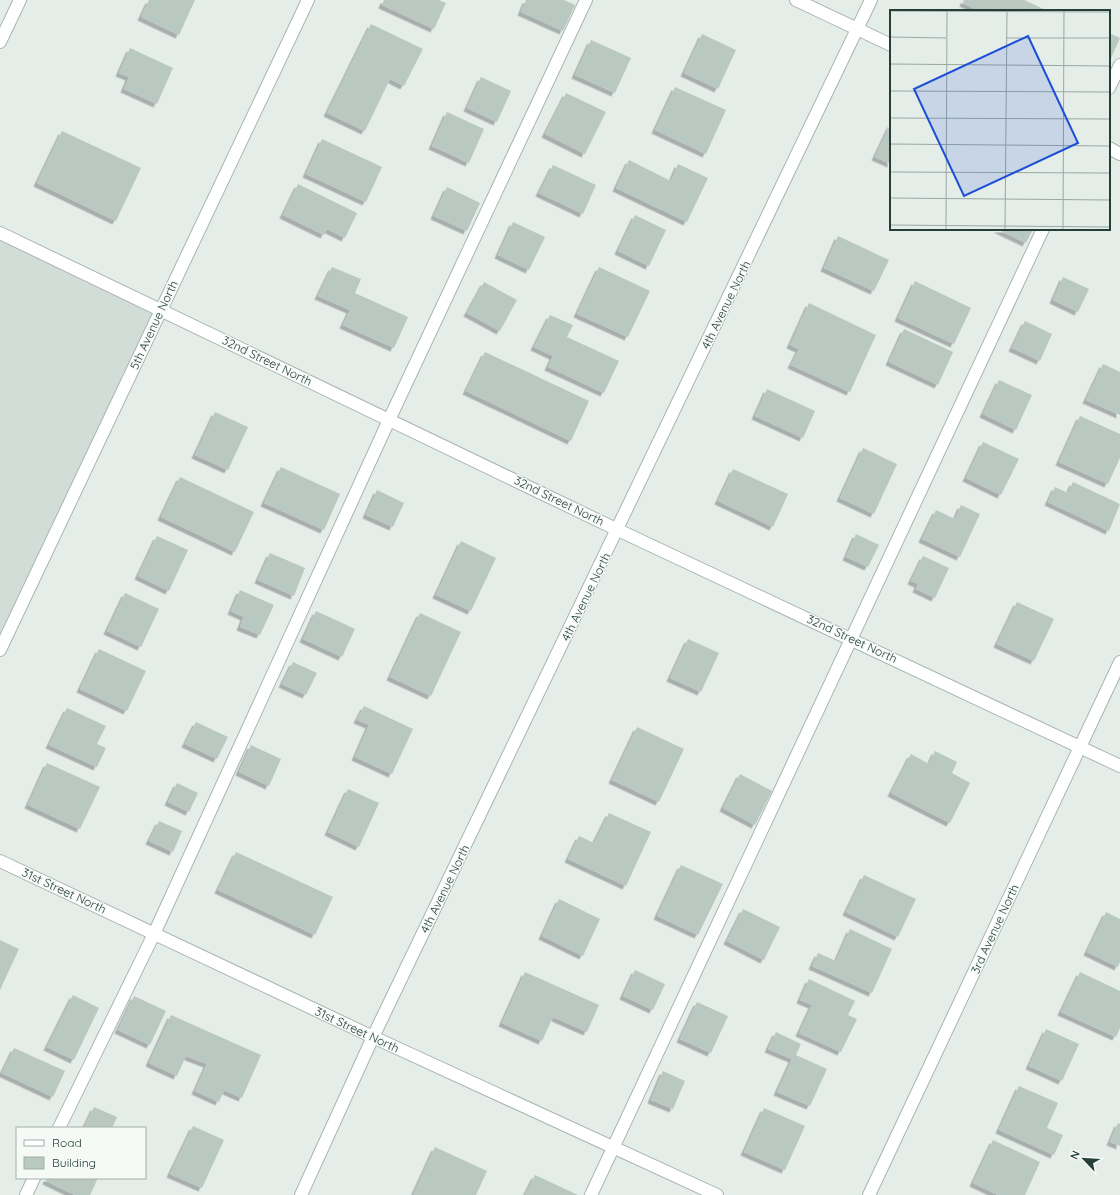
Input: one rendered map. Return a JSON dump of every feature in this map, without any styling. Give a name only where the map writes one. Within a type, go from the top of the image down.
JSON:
[{"type":"street","points":[[0,42],[20,0]]},
{"type":"street","name":"5th Avenue North","points":[[0,650],[308,0]]},
{"type":"street","points":[[59,1127],[154,934],[389,420],[586,0]]},
{"type":"street","points":[[796,0],[890,45]]},
{"type":"street","name":"4th Avenue North","points":[[301,1195],[373,1037],[618,530],[871,0]]},
{"type":"street","points":[[1110,86],[1120,65]]},
{"type":"street","points":[[1110,149],[1120,154]]},
{"type":"street","points":[[591,1195],[1043,230]]},
{"type":"street","name":"32nd Street North","points":[[0,232],[618,530],[1120,766]]},
{"type":"street","name":"3rd Avenue North","points":[[869,1195],[1120,662]]},
{"type":"street","name":"31st Street North","points":[[0,861],[373,1037],[717,1195]]},
{"type":"street","points":[[26,1195],[34,1179]]},
{"type":"shaded area","points":[[0,233],[161,310],[0,650]]},
{"type":"building","points":[[149,0],[195,0],[179,35],[141,17]]},
{"type":"building","points":[[384,0],[439,0],[446,3],[434,29],[382,5]]},
{"type":"building","points":[[526,0],[564,0],[575,5],[563,31],[521,12]]},
{"type":"building","points":[[964,0],[1024,0],[1046,10],[977,10],[963,3]]},
{"type":"building","points":[[371,24],[423,49],[404,86],[390,79],[365,131],[327,113]]},
{"type":"building","points":[[1110,33],[1120,38],[1110,61]]},
{"type":"building","points":[[702,34],[736,50],[718,89],[684,73]]},
{"type":"building","points":[[591,40],[631,58],[615,93],[575,75]]},
{"type":"building","points":[[130,48],[173,68],[157,104],[124,89],[129,77],[119,73]]},
{"type":"building","points":[[481,77],[511,91],[497,122],[467,108]]},
{"type":"building","points":[[675,87],[726,110],[706,154],[655,130]]},
{"type":"building","points":[[566,93],[606,112],[585,154],[545,134]]},
{"type":"building","points":[[447,112],[484,129],[469,163],[432,146]]},
{"type":"building","points":[[890,125],[890,164],[875,157]]},
{"type":"building","points":[[62,131],[141,168],[116,221],[37,183]]},
{"type":"building","points":[[322,139],[382,167],[366,202],[306,174]]},
{"type":"building","points":[[629,160],[671,181],[678,164],[708,178],[687,222],[616,188]]},
{"type":"building","points":[[553,165],[596,185],[583,214],[539,193]]},
{"type":"building","points":[[298,184],[357,213],[345,238],[327,229],[324,235],[283,215]]},
{"type":"building","points":[[447,187],[480,203],[467,231],[434,216]]},
{"type":"building","points":[[635,215],[666,230],[649,266],[618,251]]},
{"type":"building","points":[[513,222],[545,237],[529,270],[498,255]]},
{"type":"building","points":[[999,230],[1032,230],[1026,243]]},
{"type":"building","points":[[838,236],[889,260],[874,291],[824,268]]},
{"type":"building","points":[[332,267],[361,279],[355,293],[408,317],[394,348],[343,325],[350,310],[318,296]]},
{"type":"building","points":[[599,267],[650,291],[628,337],[577,314]]},
{"type":"building","points":[[1063,277],[1089,289],[1078,312],[1053,300]]},
{"type":"building","points":[[915,281],[971,308],[954,344],[898,318]]},
{"type":"building","points":[[484,282],[517,300],[500,331],[467,313]]},
{"type":"building","points":[[809,303],[876,335],[850,392],[791,365],[799,349],[790,345]]},
{"type":"building","points":[[550,315],[573,325],[567,337],[619,361],[604,393],[548,367],[553,356],[534,347]]},
{"type":"building","points":[[1025,321],[1052,334],[1040,361],[1012,348]]},
{"type":"building","points":[[904,329],[953,352],[938,385],[889,362]]},
{"type":"building","points":[[485,352],[589,401],[571,441],[466,391]]},
{"type":"building","points":[[1103,364],[1120,372],[1120,415],[1086,400]]},
{"type":"building","points":[[999,380],[1032,395],[1016,430],[983,414]]},
{"type":"building","points":[[767,389],[815,411],[803,438],[755,416]]},
{"type":"building","points":[[215,412],[248,427],[228,470],[195,455]]},
{"type":"building","points":[[1080,416],[1120,434],[1120,458],[1108,484],[1059,462]]},
{"type":"building","points":[[983,442],[1019,459],[1001,495],[966,478]]},
{"type":"building","points":[[863,448],[897,464],[874,514],[840,498]]},
{"type":"building","points":[[281,467],[340,494],[324,530],[264,503]]},
{"type":"building","points":[[733,469],[788,494],[773,527],[718,501]]},
{"type":"building","points":[[180,477],[254,512],[235,552],[161,517]]},
{"type":"building","points":[[1073,482],[1120,504],[1109,531],[1048,502],[1055,487],[1068,493]]},
{"type":"building","points":[[377,490],[404,503],[393,527],[366,515]]},
{"type":"building","points":[[961,505],[980,514],[960,557],[922,539],[936,510],[955,519]]},
{"type":"building","points":[[856,534],[879,545],[868,567],[846,557]]},
{"type":"building","points":[[157,536],[188,550],[169,591],[138,576]]},
{"type":"building","points":[[461,541],[496,558],[471,611],[436,595]]},
{"type":"building","points":[[270,553],[305,568],[294,596],[258,580]]},
{"type":"building","points":[[923,556],[949,568],[935,598],[916,589],[918,584],[911,581]]},
{"type":"building","points":[[240,590],[274,605],[260,635],[240,627],[244,617],[231,611]]},
{"type":"building","points":[[125,593],[159,609],[141,647],[107,631]]},
{"type":"building","points":[[1017,602],[1054,619],[1034,661],[997,644]]},
{"type":"building","points":[[316,611],[355,629],[342,657],[303,639]]},
{"type":"building","points":[[420,613],[461,632],[431,696],[390,677]]},
{"type":"building","points":[[688,639],[719,653],[701,692],[670,678]]},
{"type":"building","points":[[99,649],[146,671],[127,711],[80,689]]},
{"type":"building","points":[[293,662],[317,673],[306,695],[282,684]]},
{"type":"building","points":[[364,706],[413,729],[392,774],[355,757],[369,725],[357,720]]},
{"type":"building","points":[[67,708],[106,726],[97,744],[106,748],[97,767],[49,745]]},
{"type":"building","points":[[196,722],[228,737],[217,759],[185,744]]},
{"type":"building","points":[[637,727],[684,749],[659,802],[612,780]]},
{"type":"building","points":[[251,745],[281,759],[269,786],[239,772]]},
{"type":"building","points":[[935,751],[957,762],[952,773],[970,783],[950,823],[891,793],[911,754],[929,764]]},
{"type":"building","points":[[47,763],[100,787],[80,829],[28,805]]},
{"type":"building","points":[[740,774],[772,791],[755,825],[723,808]]},
{"type":"building","points":[[177,783],[198,793],[189,812],[168,802]]},
{"type":"building","points":[[348,789],[379,803],[359,847],[328,832]]},
{"type":"building","points":[[609,813],[651,832],[626,886],[568,859],[579,836],[594,843]]},
{"type":"building","points":[[159,821],[182,831],[173,852],[149,841]]},
{"type":"building","points":[[236,852],[333,897],[315,935],[218,890]]},
{"type":"building","points":[[681,865],[723,884],[698,935],[657,916]]},
{"type":"building","points":[[864,875],[916,899],[898,937],[846,912]]},
{"type":"building","points":[[559,899],[600,919],[583,956],[542,936]]},
{"type":"building","points":[[743,909],[780,927],[764,960],[727,941]]},
{"type":"building","points":[[1106,912],[1120,919],[1120,962],[1118,967],[1087,952]]},
{"type":"building","points":[[850,929],[892,949],[872,993],[812,966],[818,953],[836,961]]},
{"type":"building","points":[[0,940],[19,949],[0,990]]},
{"type":"building","points":[[635,970],[665,984],[653,1010],[623,996]]},
{"type":"building","points":[[525,972],[599,1005],[587,1032],[553,1017],[542,1041],[502,1023]]},
{"type":"building","points":[[1080,972],[1120,991],[1120,1028],[1116,1037],[1061,1012]]},
{"type":"building","points":[[809,979],[855,1001],[848,1015],[857,1019],[841,1052],[799,1033],[812,1005],[800,1000]]},
{"type":"building","points":[[73,995],[99,1008],[74,1060],[47,1047]]},
{"type":"building","points":[[134,996],[166,1011],[150,1045],[118,1030]]},
{"type":"building","points":[[697,1002],[728,1016],[711,1053],[680,1039]]},
{"type":"building","points":[[171,1015],[261,1055],[242,1098],[224,1090],[219,1102],[195,1091],[207,1064],[186,1056],[177,1076],[149,1063]]},
{"type":"building","points":[[1046,1029],[1079,1044],[1062,1081],[1029,1066]]},
{"type":"building","points":[[776,1032],[801,1044],[796,1055],[827,1069],[810,1106],[777,1092],[792,1059],[768,1049]]},
{"type":"building","points":[[14,1048],[65,1071],[53,1097],[2,1073]]},
{"type":"building","points":[[663,1071],[685,1081],[673,1109],[651,1100]]},
{"type":"building","points":[[1019,1086],[1058,1103],[1047,1128],[1063,1135],[1054,1155],[999,1130]]},
{"type":"building","points":[[94,1107],[117,1117],[112,1127],[84,1127]]},
{"type":"building","points":[[764,1108],[805,1126],[785,1170],[744,1152]]},
{"type":"building","points":[[1118,1123],[1120,1124],[1120,1146],[1110,1142]]},
{"type":"building","points":[[193,1126],[224,1140],[202,1188],[170,1174]]},
{"type":"building","points":[[993,1140],[1040,1162],[1025,1195],[998,1195],[973,1183]]},
{"type":"building","points":[[435,1147],[487,1171],[476,1195],[413,1195]]},
{"type":"building","points":[[535,1175],[578,1195],[525,1195]]},
{"type":"building","points":[[47,1179],[98,1179],[90,1195],[75,1195],[46,1181]]}]
